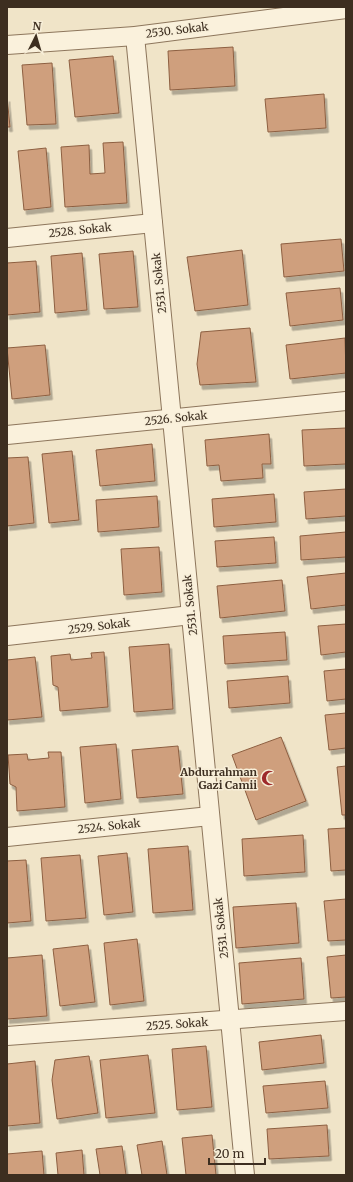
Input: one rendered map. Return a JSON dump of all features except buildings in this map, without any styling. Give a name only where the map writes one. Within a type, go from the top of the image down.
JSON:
[{"type":"street","name":"2530. Sokak","points":[[7,46],[135,36],[346,8]]},
{"type":"street","name":"2531. Sokak","points":[[135,36],[245,1175]]},
{"type":"street","name":"2528. Sokak","points":[[7,238],[153,223]]},
{"type":"street","name":"2526. Sokak","points":[[7,435],[346,401]]},
{"type":"street","name":"2529. Sokak","points":[[7,636],[191,615]]},
{"type":"street","name":"2524. Sokak","points":[[7,837],[210,816]]},
{"type":"street","name":"2525. Sokak","points":[[7,1036],[346,1011]]},
{"type":"place","name":"Abdurrahman Gazi Camii","points":[[269,778]]}]
